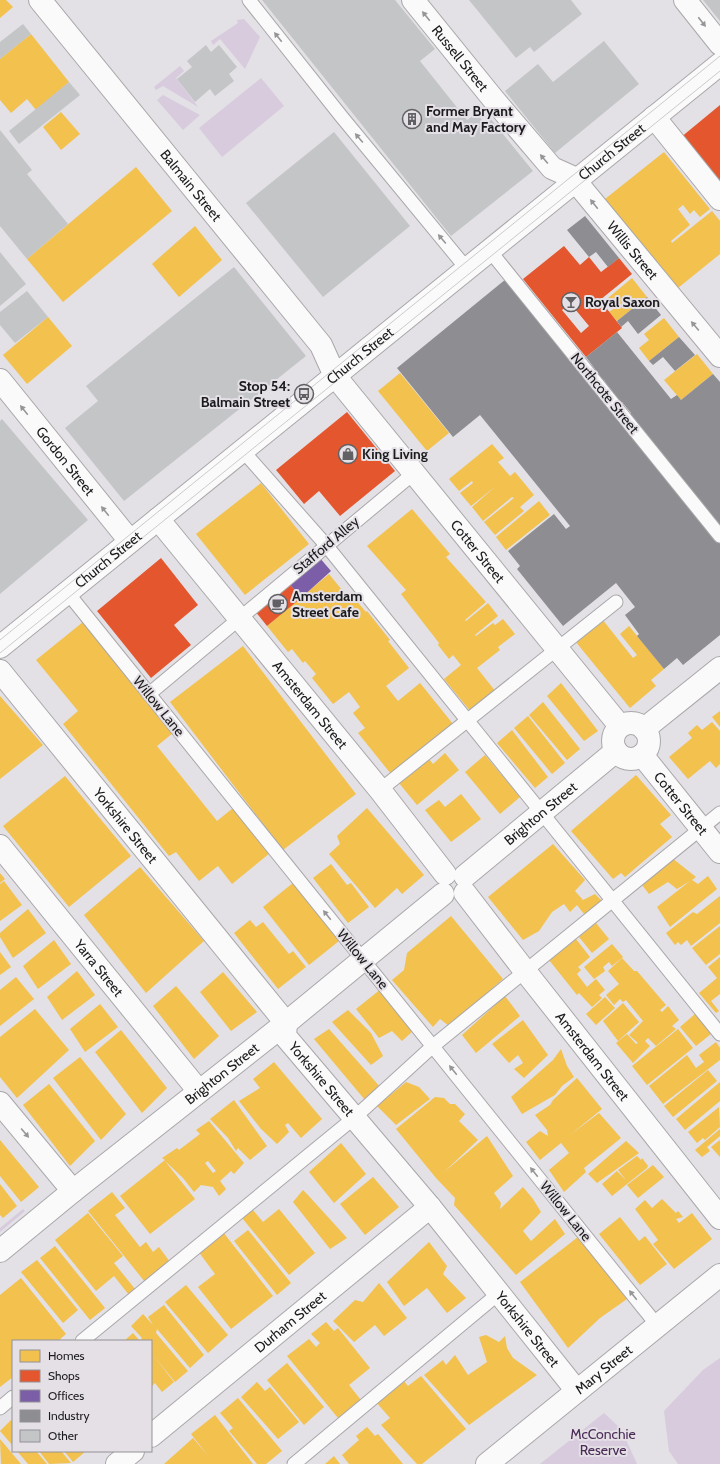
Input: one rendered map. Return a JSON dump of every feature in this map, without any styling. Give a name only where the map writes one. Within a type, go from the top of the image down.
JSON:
[{"type":"street","name":"Balmain Street","points":[[40,0],[321,345],[335,376]]},
{"type":"street","name":"Russell Street","points":[[414,0],[494,100],[552,168],[572,176],[575,181]]},
{"type":"street","points":[[685,0],[720,44]]},
{"type":"street","name":"Church Street","points":[[0,647],[720,64]]},
{"type":"street","points":[[654,117],[720,200]]},
{"type":"street","name":"Willis Street","points":[[575,181],[720,356]]},
{"type":"street","name":"Cotter Street","points":[[335,376],[620,726]]},
{"type":"street","name":"Gordon Street","points":[[0,380],[130,541]]},
{"type":"street","name":"Amsterdam Street","points":[[158,519],[380,790],[720,1218]]},
{"type":"street","points":[[644,729],[720,668]]},
{"type":"street","name":"Yorkshire Street","points":[[0,671],[286,1023],[285,1036],[430,1207],[577,1391]]},
{"type":"street","points":[[635,723],[644,729],[647,734],[648,745],[642,754],[631,758],[625,758],[616,751],[613,740],[616,730],[620,726],[635,723]]},
{"type":"street","name":"Brighton Street","points":[[0,1252],[72,1191],[198,1090],[286,1023],[616,751]]},
{"type":"street","name":"Cotter Street","points":[[642,754],[720,852]]},
{"type":"street","name":"Yarra Street","points":[[0,846],[198,1090]]},
{"type":"street","points":[[0,1103],[72,1191]]},
{"type":"street","name":"Durham Street","points":[[152,1435],[430,1207]]},
{"type":"street","name":"Mary Street","points":[[487,1464],[720,1275]]},
{"type":"street","points":[[117,1464],[132,1452]]},
{"type":"lane","points":[[249,0],[341,116],[467,269]]},
{"type":"lane","name":"Northcote Street","points":[[490,251],[720,536]]},
{"type":"lane","points":[[243,451],[326,545],[612,902],[720,1034]]},
{"type":"lane","name":"Stafford Alley","points":[[149,694],[238,618],[414,473]]},
{"type":"lane","name":"Willow Lane","points":[[67,592],[657,1326]]},
{"type":"lane","points":[[380,790],[616,602]]},
{"type":"lane","points":[[83,1340],[354,1118],[433,1046],[720,813]]},
{"type":"lane","points":[[294,1464],[498,1294]]},
{"type":"lane","points":[[0,1408],[12,1398]]},
{"type":"green space","points":[[244,19],[260,37],[245,69],[220,39],[213,45],[211,41],[238,23],[237,20]]},
{"type":"green space","points":[[180,66],[184,71],[176,78],[198,107],[163,86],[156,90],[154,87]]},
{"type":"green space","points":[[261,78],[284,106],[222,157],[199,128]]},
{"type":"green space","points":[[163,95],[200,115],[183,130],[157,100]]},
{"type":"green space","points":[[23,1209],[25,1211],[0,1232],[0,1228]]},
{"type":"green space","points":[[720,1358],[720,1464],[678,1464],[669,1451],[664,1411],[703,1370]]},
{"type":"green space","name":"McConchie Reserve","points":[[604,1413],[621,1429],[637,1464],[540,1464]]},
{"type":"building: Homes","points":[[0,0],[6,0],[13,7],[0,18]]},
{"type":"building: Homes","points":[[31,34],[69,82],[36,110],[27,99],[11,113],[0,100],[0,59]]},
{"type":"building: Homes","points":[[61,112],[80,134],[61,150],[43,127]]},
{"type":"building: Homes","points":[[664,152],[710,209],[700,217],[694,210],[690,214],[683,205],[678,209],[690,225],[671,241],[672,243],[712,211],[720,221],[720,254],[673,292],[600,203]]},
{"type":"building: Homes","points":[[136,167],[172,211],[63,302],[27,259]]},
{"type":"building: Homes","points":[[195,226],[222,260],[179,297],[152,264]]},
{"type":"building: Homes","points":[[632,278],[647,297],[617,321],[609,312],[616,307],[608,298]]},
{"type":"building: Homes","points":[[48,317],[72,346],[27,384],[3,355]]},
{"type":"building: Homes","points":[[664,318],[679,337],[649,361],[639,348],[649,340],[644,334]]},
{"type":"building: Homes","points":[[697,354],[713,374],[681,400],[664,380]]},
{"type":"building: Homes","points":[[400,373],[449,433],[427,451],[378,391]]},
{"type":"building: Homes","points":[[492,444],[504,458],[498,462],[510,476],[515,472],[534,495],[520,507],[524,511],[495,535],[484,522],[514,498],[512,497],[483,521],[472,507],[496,486],[471,506],[460,493],[473,483],[472,481],[459,491],[449,479]]},
{"type":"building: Homes","points":[[261,483],[309,544],[245,595],[196,534]]},
{"type":"building: Homes","points":[[539,501],[550,515],[506,550],[496,537]]},
{"type":"building: Homes","points":[[412,509],[450,554],[446,557],[486,602],[465,620],[466,621],[488,603],[498,616],[475,635],[476,636],[493,623],[495,625],[503,619],[515,634],[498,647],[500,650],[477,668],[496,692],[471,712],[444,679],[461,665],[453,655],[449,659],[438,645],[439,643],[401,594],[406,590],[367,546]]},
{"type":"building: Homes","points":[[329,574],[351,601],[354,598],[366,612],[367,611],[390,640],[388,641],[409,668],[386,686],[398,701],[420,683],[453,724],[391,774],[358,733],[365,728],[353,713],[360,707],[349,692],[333,704],[312,678],[316,674],[305,661],[303,663],[292,649],[288,652],[267,626]]},
{"type":"building: Homes","points":[[602,619],[633,658],[637,655],[620,634],[629,626],[664,669],[651,680],[656,686],[630,708],[575,641]]},
{"type":"building: Homes","points":[[83,622],[173,733],[157,746],[217,821],[233,808],[270,853],[232,884],[218,866],[199,881],[176,852],[169,856],[63,724],[78,711],[36,660]]},
{"type":"building: Homes","points":[[243,646],[356,794],[283,850],[170,702]]},
{"type":"building: Homes","points":[[561,683],[598,731],[584,741],[547,696]]},
{"type":"building: Homes","points":[[0,696],[43,745],[0,779]]},
{"type":"building: Homes","points":[[543,702],[580,749],[567,760],[529,715]]},
{"type":"building: Homes","points":[[720,711],[720,727],[712,717]]},
{"type":"building: Homes","points":[[528,716],[565,763],[552,774],[514,728]]},
{"type":"building: Homes","points":[[712,722],[720,731],[720,764],[716,768],[710,761],[688,779],[669,757],[692,738],[688,733],[697,725],[702,730]]},
{"type":"building: Homes","points":[[512,730],[548,777],[535,788],[497,743]]},
{"type":"building: Homes","points":[[445,753],[459,770],[417,805],[399,783],[429,759],[433,764]]},
{"type":"building: Homes","points":[[485,755],[520,797],[500,814],[465,772]]},
{"type":"building: Homes","points":[[636,775],[671,815],[660,824],[672,837],[625,877],[621,873],[613,879],[571,831]]},
{"type":"building: Homes","points":[[65,776],[131,856],[69,907],[3,826]]},
{"type":"building: Homes","points":[[461,794],[481,819],[451,842],[425,810],[439,800],[445,807]]},
{"type":"building: Homes","points":[[367,808],[424,875],[402,894],[397,888],[375,908],[329,854],[340,844],[337,836]]},
{"type":"building: Homes","points":[[553,844],[585,880],[575,891],[583,900],[595,894],[604,903],[584,914],[577,905],[570,912],[564,904],[552,912],[539,931],[523,940],[488,897]]},
{"type":"building: Homes","points":[[672,858],[696,877],[692,880],[698,884],[708,876],[717,889],[670,927],[657,907],[690,881],[677,889],[668,882],[649,894],[642,885]]},
{"type":"building: Homes","points":[[331,864],[347,885],[351,883],[369,907],[348,923],[313,878]]},
{"type":"building: Homes","points":[[140,867],[204,941],[146,993],[84,915]]},
{"type":"building: Homes","points":[[0,873],[5,879],[0,883]]},
{"type":"building: Homes","points":[[4,881],[22,905],[0,921],[0,884]]},
{"type":"building: Homes","points":[[293,883],[339,941],[309,965],[263,907]]},
{"type":"building: Homes","points":[[720,896],[720,923],[691,946],[687,940],[681,945],[678,942],[675,945],[666,933],[693,912],[697,914]]},
{"type":"building: Homes","points":[[28,909],[46,933],[13,958],[0,937],[0,933]]},
{"type":"building: Homes","points":[[451,916],[503,979],[449,1026],[440,1019],[433,1027],[392,980],[404,970],[407,953]]},
{"type":"building: Homes","points":[[250,920],[256,927],[263,922],[289,954],[293,951],[306,967],[278,989],[234,933]]},
{"type":"building: Homes","points":[[596,923],[609,939],[592,953],[579,937]]},
{"type":"building: Homes","points":[[720,926],[720,954],[706,965],[692,948]]},
{"type":"building: Homes","points":[[576,939],[590,957],[578,967],[581,970],[577,974],[587,987],[596,979],[605,990],[599,995],[602,998],[592,1007],[579,993],[577,995],[549,960]]},
{"type":"building: Homes","points":[[54,940],[71,964],[38,989],[23,966]]},
{"type":"building: Homes","points":[[612,944],[623,957],[612,966],[609,962],[603,967],[605,971],[594,979],[584,967]]},
{"type":"building: Homes","points":[[0,952],[11,967],[0,975]]},
{"type":"building: Homes","points":[[720,957],[720,994],[711,1001],[719,1011],[716,1013],[699,993],[717,978],[708,967]]},
{"type":"building: Homes","points":[[622,958],[634,971],[637,971],[666,1005],[660,1010],[662,1012],[668,1006],[679,1020],[672,1026],[676,1029],[656,1046],[648,1038],[645,1041],[650,1046],[633,1063],[616,1043],[627,1034],[636,1044],[638,1043],[629,1035],[643,1021],[626,1000],[623,1002],[620,999],[614,1005],[606,995],[619,984],[608,971]]},
{"type":"building: Homes","points":[[77,971],[95,995],[62,1020],[47,997]]},
{"type":"building: Homes","points":[[223,972],[257,1012],[231,1031],[200,992]]},
{"type":"building: Homes","points":[[16,977],[34,999],[0,1026],[0,990]]},
{"type":"building: Homes","points":[[176,986],[219,1036],[194,1059],[153,1006]]},
{"type":"building: Homes","points":[[381,989],[414,1030],[402,1041],[392,1031],[379,1038],[356,1009]]},
{"type":"building: Homes","points":[[505,996],[520,1016],[476,1053],[462,1035]]},
{"type":"building: Homes","points":[[605,997],[615,1008],[596,1025],[586,1014]]},
{"type":"building: Homes","points":[[623,1003],[639,1022],[618,1041],[603,1021]]},
{"type":"building: Homes","points":[[100,1004],[118,1027],[85,1052],[70,1029]]},
{"type":"building: Homes","points":[[35,1009],[69,1050],[17,1098],[0,1077],[0,1037]]},
{"type":"building: Homes","points":[[348,1010],[371,1033],[383,1056],[371,1065],[332,1022]]},
{"type":"building: Homes","points":[[695,1014],[711,1034],[696,1046],[680,1027]]},
{"type":"building: Homes","points":[[523,1020],[548,1055],[524,1078],[514,1069],[523,1063],[518,1055],[509,1063],[492,1044]]},
{"type":"building: Homes","points":[[329,1029],[381,1088],[365,1100],[314,1039]]},
{"type":"building: Homes","points":[[678,1029],[693,1048],[647,1085],[632,1066]]},
{"type":"building: Homes","points":[[121,1030],[167,1088],[142,1113],[95,1052]]},
{"type":"building: Homes","points":[[716,1042],[720,1048],[720,1060],[663,1104],[649,1086],[687,1055],[696,1068],[704,1062],[699,1055]]},
{"type":"building: Homes","points":[[561,1049],[567,1066],[574,1077],[562,1086],[555,1095],[522,1114],[511,1097],[553,1060]]},
{"type":"building: Homes","points":[[80,1057],[126,1114],[101,1140],[53,1078]]},
{"type":"building: Homes","points":[[274,1062],[322,1119],[301,1138],[288,1123],[285,1125],[289,1132],[277,1144],[261,1129],[239,1101],[260,1088],[253,1079]]},
{"type":"building: Homes","points":[[708,1070],[717,1081],[673,1117],[664,1106]]},
{"type":"building: Homes","points":[[577,1078],[602,1109],[570,1135],[599,1113],[621,1138],[584,1168],[586,1172],[564,1192],[549,1170],[569,1153],[561,1143],[540,1160],[526,1142],[540,1131],[548,1136],[547,1130],[535,1115],[550,1105],[553,1100]]},
{"type":"building: Homes","points":[[406,1082],[419,1087],[430,1099],[396,1125],[377,1106]]},
{"type":"building: Homes","points":[[720,1082],[720,1101],[685,1130],[676,1119]]},
{"type":"building: Homes","points":[[49,1084],[95,1141],[70,1166],[23,1105]]},
{"type":"building: Homes","points":[[435,1097],[444,1098],[450,1104],[455,1104],[465,1114],[459,1121],[478,1140],[444,1172],[487,1136],[513,1176],[494,1193],[501,1203],[500,1209],[523,1187],[541,1212],[523,1231],[531,1241],[555,1219],[565,1234],[516,1275],[454,1205],[455,1198],[436,1178],[396,1129]]},
{"type":"building: Homes","points":[[234,1100],[267,1146],[250,1160],[238,1148],[236,1151],[228,1138],[210,1119]]},
{"type":"building: Homes","points":[[719,1107],[720,1127],[705,1140],[703,1138],[697,1143],[688,1132]]},
{"type":"building: Homes","points":[[209,1121],[244,1163],[234,1174],[231,1171],[220,1181],[226,1189],[219,1196],[213,1187],[201,1185],[194,1192],[183,1178],[165,1161],[195,1199],[150,1234],[120,1196],[165,1160],[162,1158],[177,1148],[179,1150],[200,1134],[196,1130]],"holes":[[[208,1161],[216,1171],[213,1173],[205,1163]]]},
{"type":"building: Homes","points":[[720,1129],[720,1136],[707,1147],[710,1151],[702,1157],[695,1150]]},
{"type":"building: Homes","points":[[0,1140],[39,1187],[21,1202],[0,1176]]},
{"type":"building: Homes","points":[[720,1140],[720,1157],[711,1147]]},
{"type":"building: Homes","points":[[626,1141],[639,1153],[597,1183],[588,1174]]},
{"type":"building: Homes","points":[[341,1143],[366,1174],[334,1203],[309,1172]]},
{"type":"building: Homes","points":[[637,1156],[641,1160],[642,1158],[648,1166],[647,1168],[612,1196],[602,1184],[617,1171],[626,1180],[618,1170]]},
{"type":"building: Homes","points":[[653,1165],[664,1177],[638,1198],[627,1185]]},
{"type":"building: Homes","points":[[373,1177],[399,1207],[365,1235],[340,1204]]},
{"type":"building: Homes","points":[[0,1184],[17,1206],[3,1218],[0,1215]]},
{"type":"building: Homes","points":[[303,1190],[347,1238],[330,1249],[293,1202]]},
{"type":"building: Homes","points":[[112,1192],[125,1208],[115,1215],[140,1247],[146,1242],[153,1252],[159,1247],[170,1262],[145,1282],[88,1211]]},
{"type":"building: Homes","points":[[662,1199],[676,1213],[678,1211],[683,1217],[676,1219],[679,1223],[692,1213],[712,1239],[674,1269],[653,1244],[658,1240],[635,1209],[645,1200],[652,1208]]},
{"type":"building: Homes","points":[[279,1209],[315,1253],[289,1275],[242,1218],[253,1210],[263,1222]]},
{"type":"building: Homes","points":[[88,1213],[123,1256],[114,1263],[135,1289],[129,1295],[114,1276],[96,1291],[55,1240]]},
{"type":"building: Homes","points":[[620,1217],[639,1241],[645,1236],[667,1264],[640,1285],[599,1234]]},
{"type":"building: Homes","points":[[248,1230],[291,1283],[277,1295],[234,1241]]},
{"type":"building: Homes","points":[[223,1232],[273,1296],[231,1329],[198,1287],[215,1274],[198,1251]]},
{"type":"building: Homes","points":[[578,1237],[627,1299],[600,1318],[568,1348],[520,1282]]},
{"type":"building: Homes","points":[[429,1242],[447,1266],[443,1274],[466,1298],[447,1313],[427,1288],[404,1306],[387,1282]]},
{"type":"building: Homes","points":[[55,1246],[105,1308],[90,1320],[40,1258]]},
{"type":"building: Homes","points":[[37,1260],[78,1310],[63,1323],[21,1272]]},
{"type":"building: Homes","points":[[21,1278],[66,1334],[59,1340],[12,1340],[12,1378],[0,1387],[0,1295]]},
{"type":"building: Homes","points":[[379,1283],[407,1318],[384,1336],[375,1325],[354,1342],[333,1321],[355,1300],[363,1302]]},
{"type":"building: Homes","points":[[186,1285],[228,1335],[208,1353],[165,1302]]},
{"type":"building: Homes","points":[[164,1305],[204,1355],[190,1368],[157,1329],[156,1333],[188,1371],[175,1382],[153,1355],[174,1382],[162,1392],[155,1383],[152,1386],[152,1340],[141,1340],[142,1338],[131,1326],[143,1314],[153,1325],[148,1317]]},
{"type":"building: Homes","points":[[326,1322],[334,1331],[338,1328],[370,1368],[349,1385],[361,1400],[338,1418],[287,1356],[309,1339],[316,1347],[320,1343],[311,1334]]},
{"type":"building: Homes","points":[[133,1333],[139,1340],[125,1340]]},
{"type":"building: Homes","points":[[486,1335],[499,1342],[505,1336],[507,1348],[513,1358],[537,1375],[469,1425],[424,1375],[443,1360],[446,1365],[455,1355],[468,1375],[487,1362],[479,1337]]},
{"type":"building: Homes","points":[[287,1363],[324,1407],[304,1425],[267,1380]]},
{"type":"building: Homes","points":[[421,1376],[466,1429],[422,1464],[417,1464],[381,1425],[390,1418],[376,1402],[403,1380],[408,1386]]},
{"type":"building: Homes","points":[[257,1382],[265,1391],[270,1387],[299,1422],[278,1439],[241,1397]]},
{"type":"building: Homes","points":[[238,1398],[282,1451],[266,1464],[257,1464],[229,1431],[233,1428],[220,1413]]},
{"type":"building: Homes","points":[[215,1415],[253,1464],[164,1464],[193,1438],[209,1457],[191,1434]]},
{"type":"building: Homes","points":[[11,1420],[12,1445],[0,1431]]},
{"type":"building: Homes","points":[[367,1427],[375,1436],[378,1434],[403,1464],[349,1464],[342,1455],[359,1440],[356,1436]]},
{"type":"building: Homes","points":[[0,1439],[21,1464],[1,1464]]},
{"type":"building: Homes","points":[[18,1452],[37,1452],[47,1464],[28,1464]]},
{"type":"building: Homes","points":[[40,1452],[62,1452],[71,1463],[49,1464]]},
{"type":"building: Homes","points":[[65,1452],[85,1452],[73,1462]]},
{"type":"building: Homes","points":[[334,1456],[340,1464],[325,1464]]},
{"type":"building: Shops","points":[[720,105],[720,187],[680,138]]},
{"type":"building: Shops","name":"Royal Saxon","points":[[564,246],[580,265],[589,257],[601,272],[619,258],[632,274],[600,300],[622,328],[586,357],[523,279]],"holes":[[[570,303],[589,326],[581,333],[562,310]]]},
{"type":"building: Shops","points":[[347,412],[395,471],[340,516],[319,491],[304,504],[276,470]]},
{"type":"building: Shops","points":[[161,558],[198,605],[174,625],[191,645],[151,678],[97,611]]},
{"type":"building: Shops","name":"Amsterdam Street Cafe","points":[[289,583],[301,598],[267,626],[255,611]]},
{"type":"building: Offices","points":[[319,557],[331,571],[301,598],[289,583]]},
{"type":"building: Industry","points":[[585,216],[619,258],[608,267],[596,252],[589,257],[567,230]]},
{"type":"building: Industry","points":[[506,279],[720,543],[720,635],[683,665],[677,658],[664,669],[637,636],[639,634],[625,615],[635,607],[616,583],[563,626],[517,569],[520,566],[508,551],[554,514],[566,529],[570,526],[480,415],[453,437],[397,368]]},
{"type":"building: Industry","points":[[647,297],[661,315],[638,334],[628,321],[621,327],[617,321]]},
{"type":"building: Industry","points":[[617,332],[671,399],[677,395],[681,400],[713,374],[720,382],[720,527],[629,415],[631,413],[622,402],[620,404],[604,380],[602,382],[586,357]]},
{"type":"building: Industry","points":[[679,337],[695,355],[675,371],[663,357],[653,365],[649,361]]},
{"type":"building: Other","name":"Former Bryant and May Factory","points":[[262,0],[395,0],[435,49],[420,61],[467,120],[477,113],[484,123],[490,118],[533,171],[451,236]]},
{"type":"building: Other","points":[[469,0],[571,0],[582,14],[534,52],[530,47],[516,58]]},
{"type":"building: Other","points":[[703,0],[720,0],[720,21]]},
{"type":"building: Other","points":[[23,24],[31,34],[0,59],[0,42]]},
{"type":"building: Other","points":[[604,41],[639,84],[555,153],[505,91],[538,64],[553,82]]},
{"type":"building: Other","points":[[206,45],[211,52],[219,45],[237,67],[229,74],[234,81],[215,96],[210,89],[195,102],[177,79],[192,67],[187,61]]},
{"type":"building: Other","points":[[69,82],[80,95],[19,144],[9,131]]},
{"type":"building: Other","points":[[0,130],[32,170],[27,174],[68,224],[27,259],[0,226]]},
{"type":"building: Other","points":[[334,132],[410,226],[323,297],[246,203]]},
{"type":"building: Other","points":[[0,252],[26,284],[0,306]]},
{"type":"building: Other","points":[[234,267],[306,356],[124,501],[65,428],[98,401],[86,386]]},
{"type":"building: Other","points":[[27,291],[48,317],[15,343],[0,325],[0,312]]},
{"type":"building: Other","points":[[2,419],[88,520],[0,594],[0,421]]},
{"type":"tram line","points":[[0,640],[720,56]]},
{"type":"tram line","points":[[0,653],[720,71]]},
{"type":"place","name":"Former Bryant and May Factory","points":[[412,119]]},
{"type":"place","name":"Royal Saxon","points":[[571,302]]},
{"type":"place","name":"Stop 54: Balmain Street","points":[[304,394]]},
{"type":"place","name":"King Living","points":[[348,454]]},
{"type":"place","name":"Amsterdam Street Cafe","points":[[278,604]]}]
